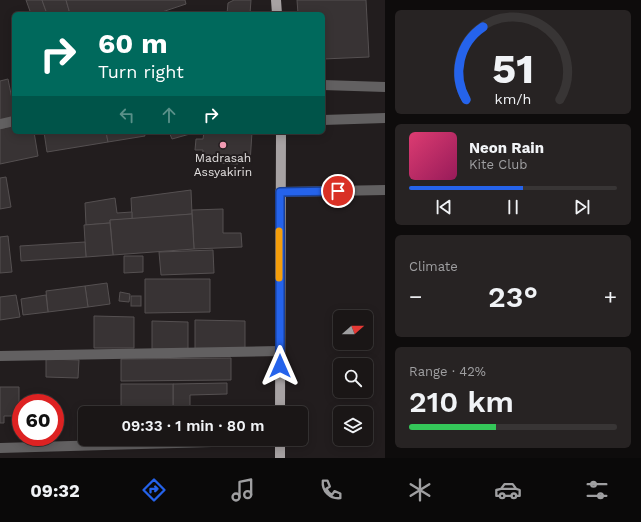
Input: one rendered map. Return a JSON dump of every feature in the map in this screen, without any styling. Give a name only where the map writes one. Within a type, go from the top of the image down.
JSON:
[{"type":"main road","points":[[276,0],[277,12]]},
{"type":"main road","points":[[280,406],[281,134]]},
{"type":"main road","points":[[280,446],[280,458]]},
{"type":"street","points":[[325,85],[385,87]]},
{"type":"street","points":[[325,120],[385,118]]},
{"type":"street","points":[[0,124],[12,121]]},
{"type":"street","points":[[280,192],[385,190]]},
{"type":"street","points":[[0,356],[280,351]]},
{"type":"street","points":[[0,448],[78,445]]},
{"type":"building","points":[[26,0],[42,0],[46,12],[30,12]]},
{"type":"building","points":[[42,0],[66,0],[69,12],[46,12]]},
{"type":"building","points":[[66,0],[185,0],[186,4],[162,12],[69,12]]},
{"type":"building","points":[[234,0],[251,0],[250,12],[227,12],[228,3]]},
{"type":"building","points":[[297,0],[366,0],[369,57],[325,59],[325,12],[298,12]]},
{"type":"building","points":[[8,79],[12,99],[12,118],[0,120],[0,81]]},
{"type":"building","points":[[12,126],[12,134],[34,134],[38,156],[0,164],[0,129]]},
{"type":"building","points":[[44,134],[106,134],[108,142],[47,152]]},
{"type":"building","points":[[106,134],[144,134],[145,136],[108,142]]},
{"type":"building","points":[[170,134],[190,134],[172,139]]},
{"type":"building","name":"Madrasah Assyakirin","points":[[204,134],[252,134],[250,163],[239,162],[238,164],[202,162],[203,150],[195,150],[196,139],[203,139]]},
{"type":"building","points":[[6,177],[11,207],[0,209],[0,178]]},
{"type":"building","points":[[191,190],[192,214],[132,219],[131,198]]},
{"type":"building","points":[[115,198],[117,213],[132,212],[132,219],[110,220],[110,223],[86,225],[85,203]]},
{"type":"building","points":[[223,209],[223,233],[241,233],[242,247],[194,249],[192,210]]},
{"type":"building","points":[[192,214],[194,249],[113,255],[110,220]]},
{"type":"building","points":[[110,223],[113,255],[86,257],[84,225]]},
{"type":"building","points":[[8,236],[12,272],[0,273],[0,237]]},
{"type":"building","points":[[85,242],[86,257],[21,261],[20,246]]},
{"type":"building","points":[[213,250],[214,273],[161,275],[159,252]]},
{"type":"building","points":[[124,256],[143,256],[143,272],[124,273]]},
{"type":"building","points":[[145,279],[210,279],[210,312],[145,313]]},
{"type":"building","points":[[107,283],[110,304],[88,307],[85,286]]},
{"type":"building","points":[[85,286],[88,307],[48,312],[46,291]]},
{"type":"building","points":[[120,292],[130,294],[129,302],[119,301]]},
{"type":"building","points":[[16,295],[20,317],[0,320],[0,297]]},
{"type":"building","points":[[46,295],[48,312],[23,315],[21,299]]},
{"type":"building","points":[[131,296],[141,296],[141,306],[131,306]]},
{"type":"building","points":[[94,316],[134,317],[134,348],[94,348]]},
{"type":"building","points":[[195,320],[245,321],[245,350],[195,349]]},
{"type":"building","points":[[152,321],[188,322],[188,350],[152,349]]},
{"type":"building","points":[[231,358],[231,380],[121,381],[121,359]]},
{"type":"building","points":[[46,359],[79,360],[78,378],[46,377]]},
{"type":"building","points":[[227,383],[227,394],[190,395],[190,406],[173,406],[173,384]]},
{"type":"building","points":[[121,384],[173,384],[173,406],[121,406]]},
{"type":"building","points":[[0,387],[19,387],[19,394],[12,394],[12,416],[4,416],[4,423],[0,423]]},
{"type":"slow traffic","points":[[279,231],[279,278]]},
{"type":"place","name":"Madrasah Assyakirin","points":[[223,145]]},
{"type":"route","points":[[280,366],[280,192],[338,191]]}]
